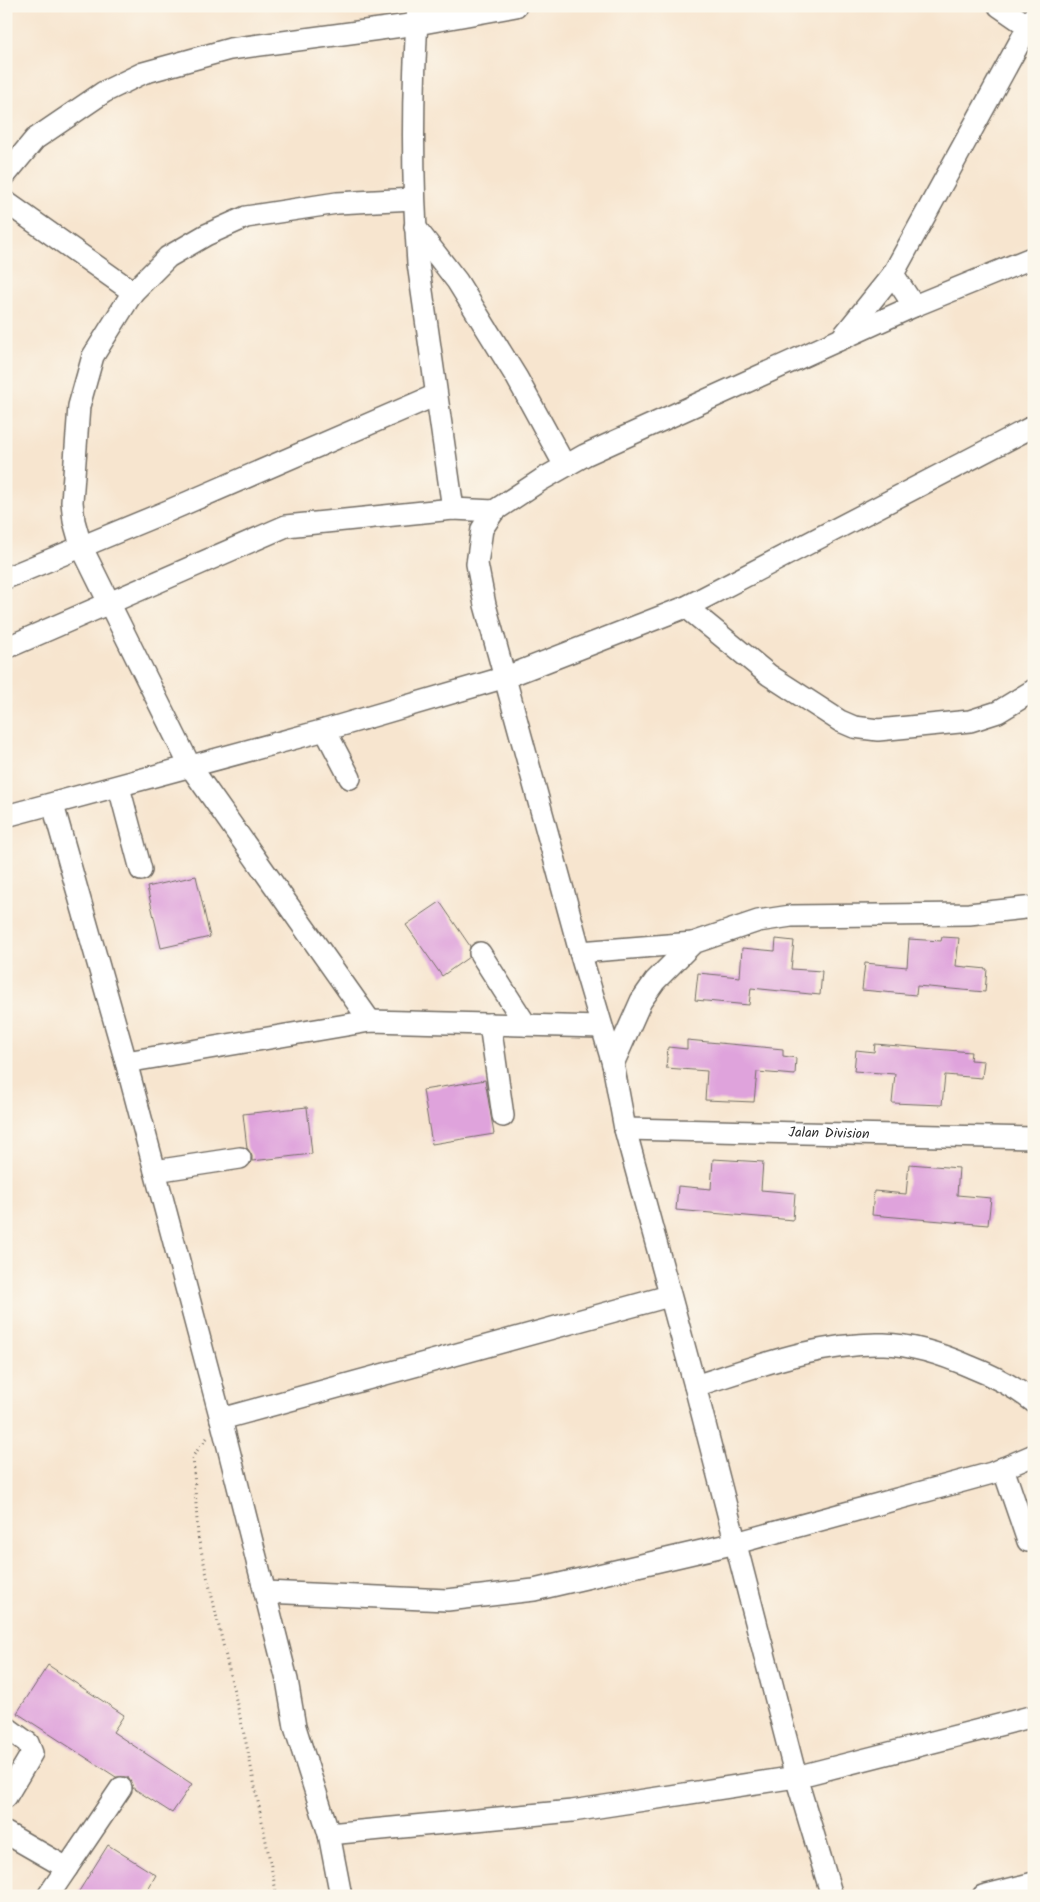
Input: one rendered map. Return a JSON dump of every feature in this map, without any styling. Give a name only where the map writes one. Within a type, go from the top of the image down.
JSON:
[{"type":"street","points":[[6,174],[35,139],[104,92],[143,73],[230,49],[417,15],[516,6]]},
{"type":"street","points":[[842,338],[893,274],[1031,21],[999,6]]},
{"type":"street","points":[[417,15],[415,227],[418,263],[453,508]]},
{"type":"street","points":[[370,1021],[190,766],[81,546],[74,521],[72,502],[79,406],[93,356],[134,292],[168,257],[206,235],[246,217],[337,203],[414,200]]},
{"type":"street","points":[[6,202],[134,292]]},
{"type":"street","points":[[415,227],[457,281],[517,378],[566,466]]},
{"type":"street","points":[[832,1896],[796,1777],[695,1386],[625,1129],[613,1064],[580,952],[485,605],[477,564],[482,529],[494,511],[594,450],[914,306],[1034,257]]},
{"type":"street","points":[[893,274],[914,306]]},
{"type":"street","points":[[6,578],[168,511],[436,395]]},
{"type":"street","points":[[6,816],[53,805],[325,730],[506,677],[686,608],[1034,426]]},
{"type":"street","points":[[6,648],[286,526],[453,508],[494,511]]},
{"type":"street","points":[[686,608],[769,675],[840,721],[854,727],[878,730],[970,721],[998,712],[1034,690]]},
{"type":"street","points":[[325,730],[350,778]]},
{"type":"street","points":[[119,787],[141,870]]},
{"type":"street","points":[[53,805],[126,1062],[221,1419],[265,1592],[295,1727],[330,1834],[341,1896]]},
{"type":"street","points":[[580,952],[693,944],[758,921],[782,917],[969,914],[1034,907]]},
{"type":"street","points":[[613,1064],[641,1001],[660,975],[693,944]]},
{"type":"street","points":[[480,953],[526,1025]]},
{"type":"street","points":[[126,1062],[370,1021],[601,1027]]},
{"type":"street","points":[[490,1024],[503,1116]]},
{"type":"street","name":"Jalan Division","points":[[625,1129],[1034,1138]]},
{"type":"street","points":[[155,1171],[240,1158]]},
{"type":"street","points":[[221,1419],[669,1296]]},
{"type":"street","points":[[695,1386],[775,1360],[832,1348],[883,1344],[922,1349],[957,1360],[992,1375],[1034,1402]]},
{"type":"street","points":[[265,1592],[438,1600],[492,1596],[559,1585],[736,1543],[1003,1468],[1034,1455]]},
{"type":"street","points":[[1003,1468],[1028,1542]]},
{"type":"street","points":[[330,1834],[572,1812],[796,1777],[1034,1716]]},
{"type":"street","points":[[6,1727],[28,1743],[32,1754],[6,1797]]},
{"type":"street","points":[[48,1896],[121,1788]]},
{"type":"street","points":[[6,1833],[68,1868]]},
{"type":"street","points":[[983,1896],[1034,1883]]},
{"type":"path","points":[[221,1419],[193,1456],[198,1537],[247,1747],[278,1896]]},
{"type":"building","points":[[196,876],[210,937],[161,948],[147,887]]},
{"type":"building","points":[[440,902],[470,946],[469,957],[442,976],[406,925]]},
{"type":"building","points":[[942,937],[959,938],[956,966],[987,969],[985,992],[917,986],[916,995],[862,990],[865,963],[907,967],[909,939],[941,941]]},
{"type":"building","points":[[776,939],[794,941],[791,969],[822,971],[820,995],[751,988],[749,1005],[695,1000],[698,973],[740,977],[742,948],[775,951]]},
{"type":"building","points":[[687,1040],[783,1049],[783,1056],[796,1058],[795,1075],[757,1072],[754,1102],[705,1100],[707,1071],[666,1068],[668,1047],[687,1049]]},
{"type":"building","points":[[875,1044],[971,1052],[970,1060],[984,1061],[982,1078],[945,1075],[942,1105],[892,1103],[895,1074],[854,1071],[856,1050],[874,1052]]},
{"type":"building","points":[[485,1080],[494,1134],[432,1144],[423,1090]]},
{"type":"building","points":[[307,1107],[312,1154],[252,1161],[252,1156],[247,1148],[243,1114]]},
{"type":"building","points":[[713,1159],[763,1162],[761,1190],[795,1193],[793,1220],[676,1210],[678,1186],[711,1189]]},
{"type":"building","points":[[909,1164],[959,1168],[957,1195],[991,1198],[988,1225],[872,1215],[874,1191],[906,1194]]},
{"type":"building","points":[[48,1665],[124,1715],[113,1732],[192,1784],[172,1813],[133,1788],[128,1777],[116,1777],[17,1713]]},
{"type":"building","points":[[108,1845],[156,1875],[144,1896],[76,1896]]}]
